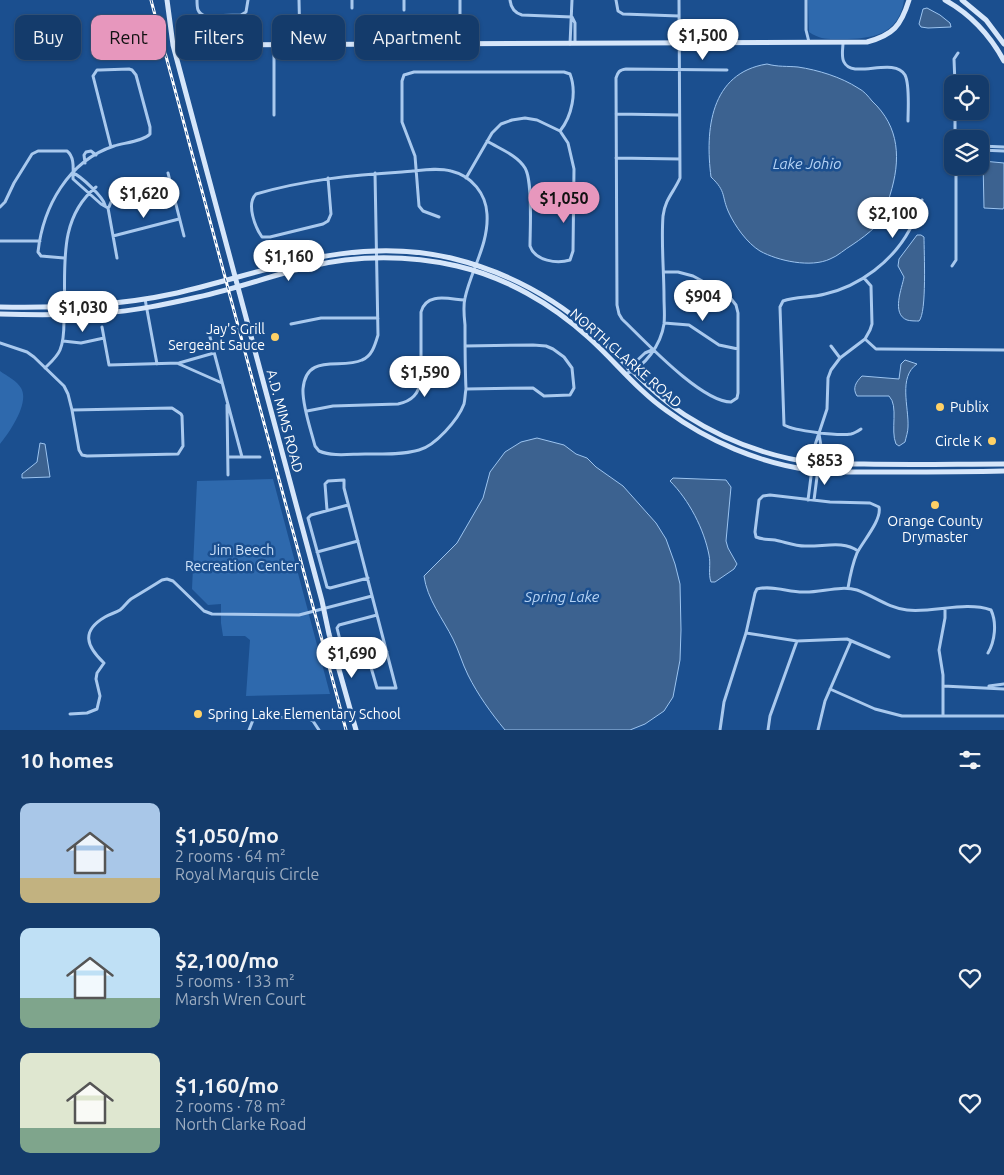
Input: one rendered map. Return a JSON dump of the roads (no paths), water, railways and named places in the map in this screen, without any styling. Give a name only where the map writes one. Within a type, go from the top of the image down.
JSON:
[{"type":"street","name":"A.D. MIMS ROAD","points":[[167,0],[169,27],[173,45],[356,730]]},
{"type":"street","points":[[197,0],[197,9],[200,14],[205,16],[241,15],[246,12],[248,0]]},
{"type":"street","points":[[299,0],[299,15]]},
{"type":"street","points":[[352,0],[352,8]]},
{"type":"street","points":[[404,0],[404,10]]},
{"type":"street","points":[[460,0],[460,15]]},
{"type":"street","points":[[510,0],[512,9],[522,16],[572,16]]},
{"type":"street","points":[[572,0],[572,16],[575,23],[573,44]]},
{"type":"street","points":[[616,0],[618,11],[623,14],[678,16]]},
{"type":"street","points":[[625,374],[649,357],[662,332],[664,323],[663,218],[667,199],[677,186],[680,178],[678,0]]},
{"type":"street","points":[[806,0],[806,30],[809,42]]},
{"type":"street","points":[[479,44],[867,42],[892,32],[900,23],[909,0]]},
{"type":"street","points":[[945,0],[958,7],[980,26],[997,48],[1004,62]]},
{"type":"street","points":[[962,0],[986,20],[1004,44]]},
{"type":"street","points":[[843,43],[844,62],[848,67],[854,69],[892,67],[899,69],[904,74],[907,82],[908,121]]},
{"type":"street","points":[[173,45],[272,44]]},
{"type":"street","points":[[955,75],[954,59],[958,54]]},
{"type":"street","points":[[274,60],[274,115]]},
{"type":"street","points":[[64,258],[39,255],[46,215],[54,198],[73,173],[96,155],[111,147],[148,137],[150,131],[136,75],[129,69],[97,70],[93,76],[111,147]]},
{"type":"street","points":[[664,272],[678,272],[692,276],[731,298],[736,305],[738,313],[738,393],[737,398],[731,402],[716,400],[653,349],[622,319],[617,305],[617,73],[621,70],[727,70]]},
{"type":"street","points":[[439,217],[423,211],[419,206],[415,156],[402,122],[402,81],[404,75],[410,72],[564,72],[570,74],[572,79],[572,105],[570,116],[560,131]]},
{"type":"street","points":[[616,114],[679,115]]},
{"type":"street","points":[[466,178],[487,141],[492,133],[501,124],[525,118],[538,120],[560,131],[568,143],[574,170],[573,251],[570,260],[565,262],[552,261],[539,257],[532,252],[530,246],[529,182],[526,170],[515,157],[487,141]]},
{"type":"street","points":[[989,148],[1004,147]]},
{"type":"street","points":[[989,148],[1004,151]]},
{"type":"street","points":[[85,163],[84,155],[86,152],[91,151],[96,155]]},
{"type":"street","points":[[0,207],[5,202],[20,172],[35,152],[69,152],[72,158],[73,179],[101,204],[107,206]]},
{"type":"street","points":[[616,158],[680,159]]},
{"type":"street","points":[[328,178],[330,214],[328,221],[323,224],[270,237],[262,237],[258,230],[251,204],[252,198],[256,194],[328,178],[375,174],[416,171],[452,171],[477,186],[485,201],[488,216],[485,236],[464,300],[466,389],[464,403],[460,413],[450,427],[435,441],[421,450],[403,454],[330,454],[318,451],[315,446],[303,390],[305,380],[310,371],[318,366],[329,363],[352,363],[362,360],[375,347],[378,335],[378,318],[375,174]]},
{"type":"street","points":[[73,173],[95,188],[107,206],[117,258]]},
{"type":"street","points":[[168,173],[184,236]]},
{"type":"street","points":[[952,266],[956,260],[956,175]]},
{"type":"street","points":[[107,206],[116,198],[170,184]]},
{"type":"street","points":[[45,368],[56,357],[63,341],[65,314],[64,258],[70,224],[80,204],[95,188]]},
{"type":"street","points":[[98,201],[101,198]]},
{"type":"street","points":[[861,428],[850,434],[819,432],[791,428],[784,425],[780,307],[783,301],[790,298],[824,295],[844,289],[882,265],[898,248],[910,230],[922,200]]},
{"type":"street","points":[[113,236],[180,219]]},
{"type":"street","points":[[0,241],[40,241]]},
{"type":"street","name":"NORTH CLARKE ROAD","points":[[0,306],[65,307],[146,299],[329,254],[377,250],[431,254],[476,264],[529,287],[556,303],[574,316],[670,404],[731,440],[759,450],[815,463],[1004,464]]},
{"type":"street","name":"NORTH CLARKE ROAD","points":[[0,314],[102,314],[147,308],[238,287],[310,266],[377,257],[432,261],[473,271],[521,290],[546,305],[588,337],[625,374],[666,410],[705,435],[729,447],[754,456],[815,470],[847,472],[1004,471]]},
{"type":"street","points":[[814,500],[815,445],[827,409],[828,378],[831,370],[840,358],[865,339],[872,324],[871,286],[864,278]]},
{"type":"street","points":[[307,411],[321,407],[408,402],[420,389],[421,312],[423,305],[428,300],[434,298],[464,300]]},
{"type":"street","points":[[146,299],[157,364]]},
{"type":"street","points":[[291,324],[321,318],[378,318]]},
{"type":"street","points":[[664,323],[689,325],[720,345],[738,349]]},
{"type":"street","points":[[102,327],[110,365],[179,363],[214,354]]},
{"type":"street","points":[[210,337],[242,457]]},
{"type":"street","points":[[63,341],[81,343],[104,338]]},
{"type":"street","points":[[865,339],[876,349],[1004,350]]},
{"type":"street","points":[[0,343],[27,352],[64,386],[68,394],[79,450],[82,455],[178,454],[183,446],[182,416],[172,408],[72,410]]},
{"type":"street","points":[[465,346],[546,346],[564,357],[570,364],[574,374],[573,392],[566,396],[544,396],[532,388],[466,389]]},
{"type":"street","points":[[831,346],[840,358]]},
{"type":"street","points":[[179,363],[222,383]]},
{"type":"street","points":[[226,399],[228,475]]},
{"type":"street","points":[[815,463],[821,446],[819,432]]},
{"type":"street","points":[[815,445],[821,446]]},
{"type":"street","points":[[228,458],[260,457]]},
{"type":"street","points":[[808,500],[815,470]]},
{"type":"street","points":[[327,510],[326,484],[328,480],[344,480],[344,488],[396,688],[377,688],[368,657]]},
{"type":"street","points":[[848,588],[858,551],[879,516],[879,507],[870,503],[830,502],[770,495],[762,496],[759,500],[756,537],[762,540],[775,540],[806,546],[844,545],[858,551]]},
{"type":"street","points":[[348,504],[311,515],[308,518],[317,552],[327,586],[330,588],[368,578]]},
{"type":"street","points":[[317,552],[358,541]]},
{"type":"street","points":[[70,714],[92,712],[97,709],[99,704],[100,696],[96,679],[97,673],[104,663],[94,654],[90,646],[88,636],[91,627],[108,615],[122,609],[130,600],[162,580],[173,581],[204,611],[212,614],[299,615],[372,596]]},
{"type":"street","points":[[720,730],[724,702],[746,633],[757,589],[764,587],[804,592],[848,588],[857,590],[890,606],[905,610],[920,611],[985,607],[992,610],[994,615],[994,643],[988,653]]},
{"type":"street","points":[[943,716],[943,686],[939,650],[945,609]]},
{"type":"street","points":[[377,615],[339,625],[337,628],[346,660],[349,662],[387,652]]},
{"type":"street","points":[[746,633],[798,641],[832,639],[852,641],[889,658]]},
{"type":"street","points":[[768,730],[770,716],[798,641]]},
{"type":"street","points":[[818,730],[825,701],[852,641]]},
{"type":"street","points":[[983,687],[1004,684]]},
{"type":"street","points":[[943,686],[1004,689]]},
{"type":"street","points":[[830,689],[875,709],[902,716],[1004,716]]},
{"type":"street","points":[[248,730],[253,720],[259,717],[307,718],[313,720],[319,730]]},
{"type":"water","points":[[927,8],[940,15],[950,23],[951,27],[921,27],[919,24],[923,9]]},
{"type":"water","name":"Lake Johio","points":[[767,64],[813,70],[829,74],[851,84],[864,92],[881,111],[893,133],[897,157],[896,169],[888,203],[881,219],[873,229],[859,240],[836,256],[822,262],[804,263],[785,260],[767,255],[755,248],[735,223],[729,213],[722,190],[711,177],[709,141],[715,106],[723,91],[733,79],[748,70]]},
{"type":"water","points":[[989,162],[1004,163],[1004,207],[1003,209],[984,208],[983,175],[989,175]]},
{"type":"water","points":[[917,235],[924,237],[925,268],[922,316],[919,321],[908,320],[902,317],[898,307],[904,277],[898,266],[899,259]]},
{"type":"water","points":[[905,360],[917,364],[911,370],[906,384],[908,429],[905,442],[899,446],[894,438],[894,412],[892,400],[889,396],[857,396],[855,388],[856,383],[862,376],[899,379],[901,364]]},
{"type":"water","name":"Spring Lake","points":[[537,438],[564,445],[576,454],[587,458],[596,467],[623,486],[656,523],[666,539],[675,564],[680,584],[681,630],[680,660],[673,697],[664,711],[645,724],[630,730],[505,730],[485,704],[472,682],[453,639],[428,593],[424,576],[457,543],[483,498],[490,472],[505,452],[521,442]]},
{"type":"water","points":[[40,443],[45,444],[50,477],[22,478],[22,474],[37,462]]},
{"type":"water","points":[[673,478],[726,480],[731,487],[726,541],[737,564],[734,569],[715,582],[711,582],[710,579],[707,545],[699,525],[689,506],[670,481]]},
{"type":"railway","points":[[151,0],[346,730]]},
{"type":"place","name":"Jay's Grill Sergeant Sauce","points":[[275,337]]},
{"type":"place","name":"Publix","points":[[940,407]]},
{"type":"place","name":"Circle K","points":[[992,441]]},
{"type":"place","name":"Orange County Drymaster","points":[[935,505]]},
{"type":"place","name":"Spring Lake Elementary School","points":[[198,714]]},
{"type":"park label","name":"Jim Beech Recreation Center","points":[[242,558]]}]
